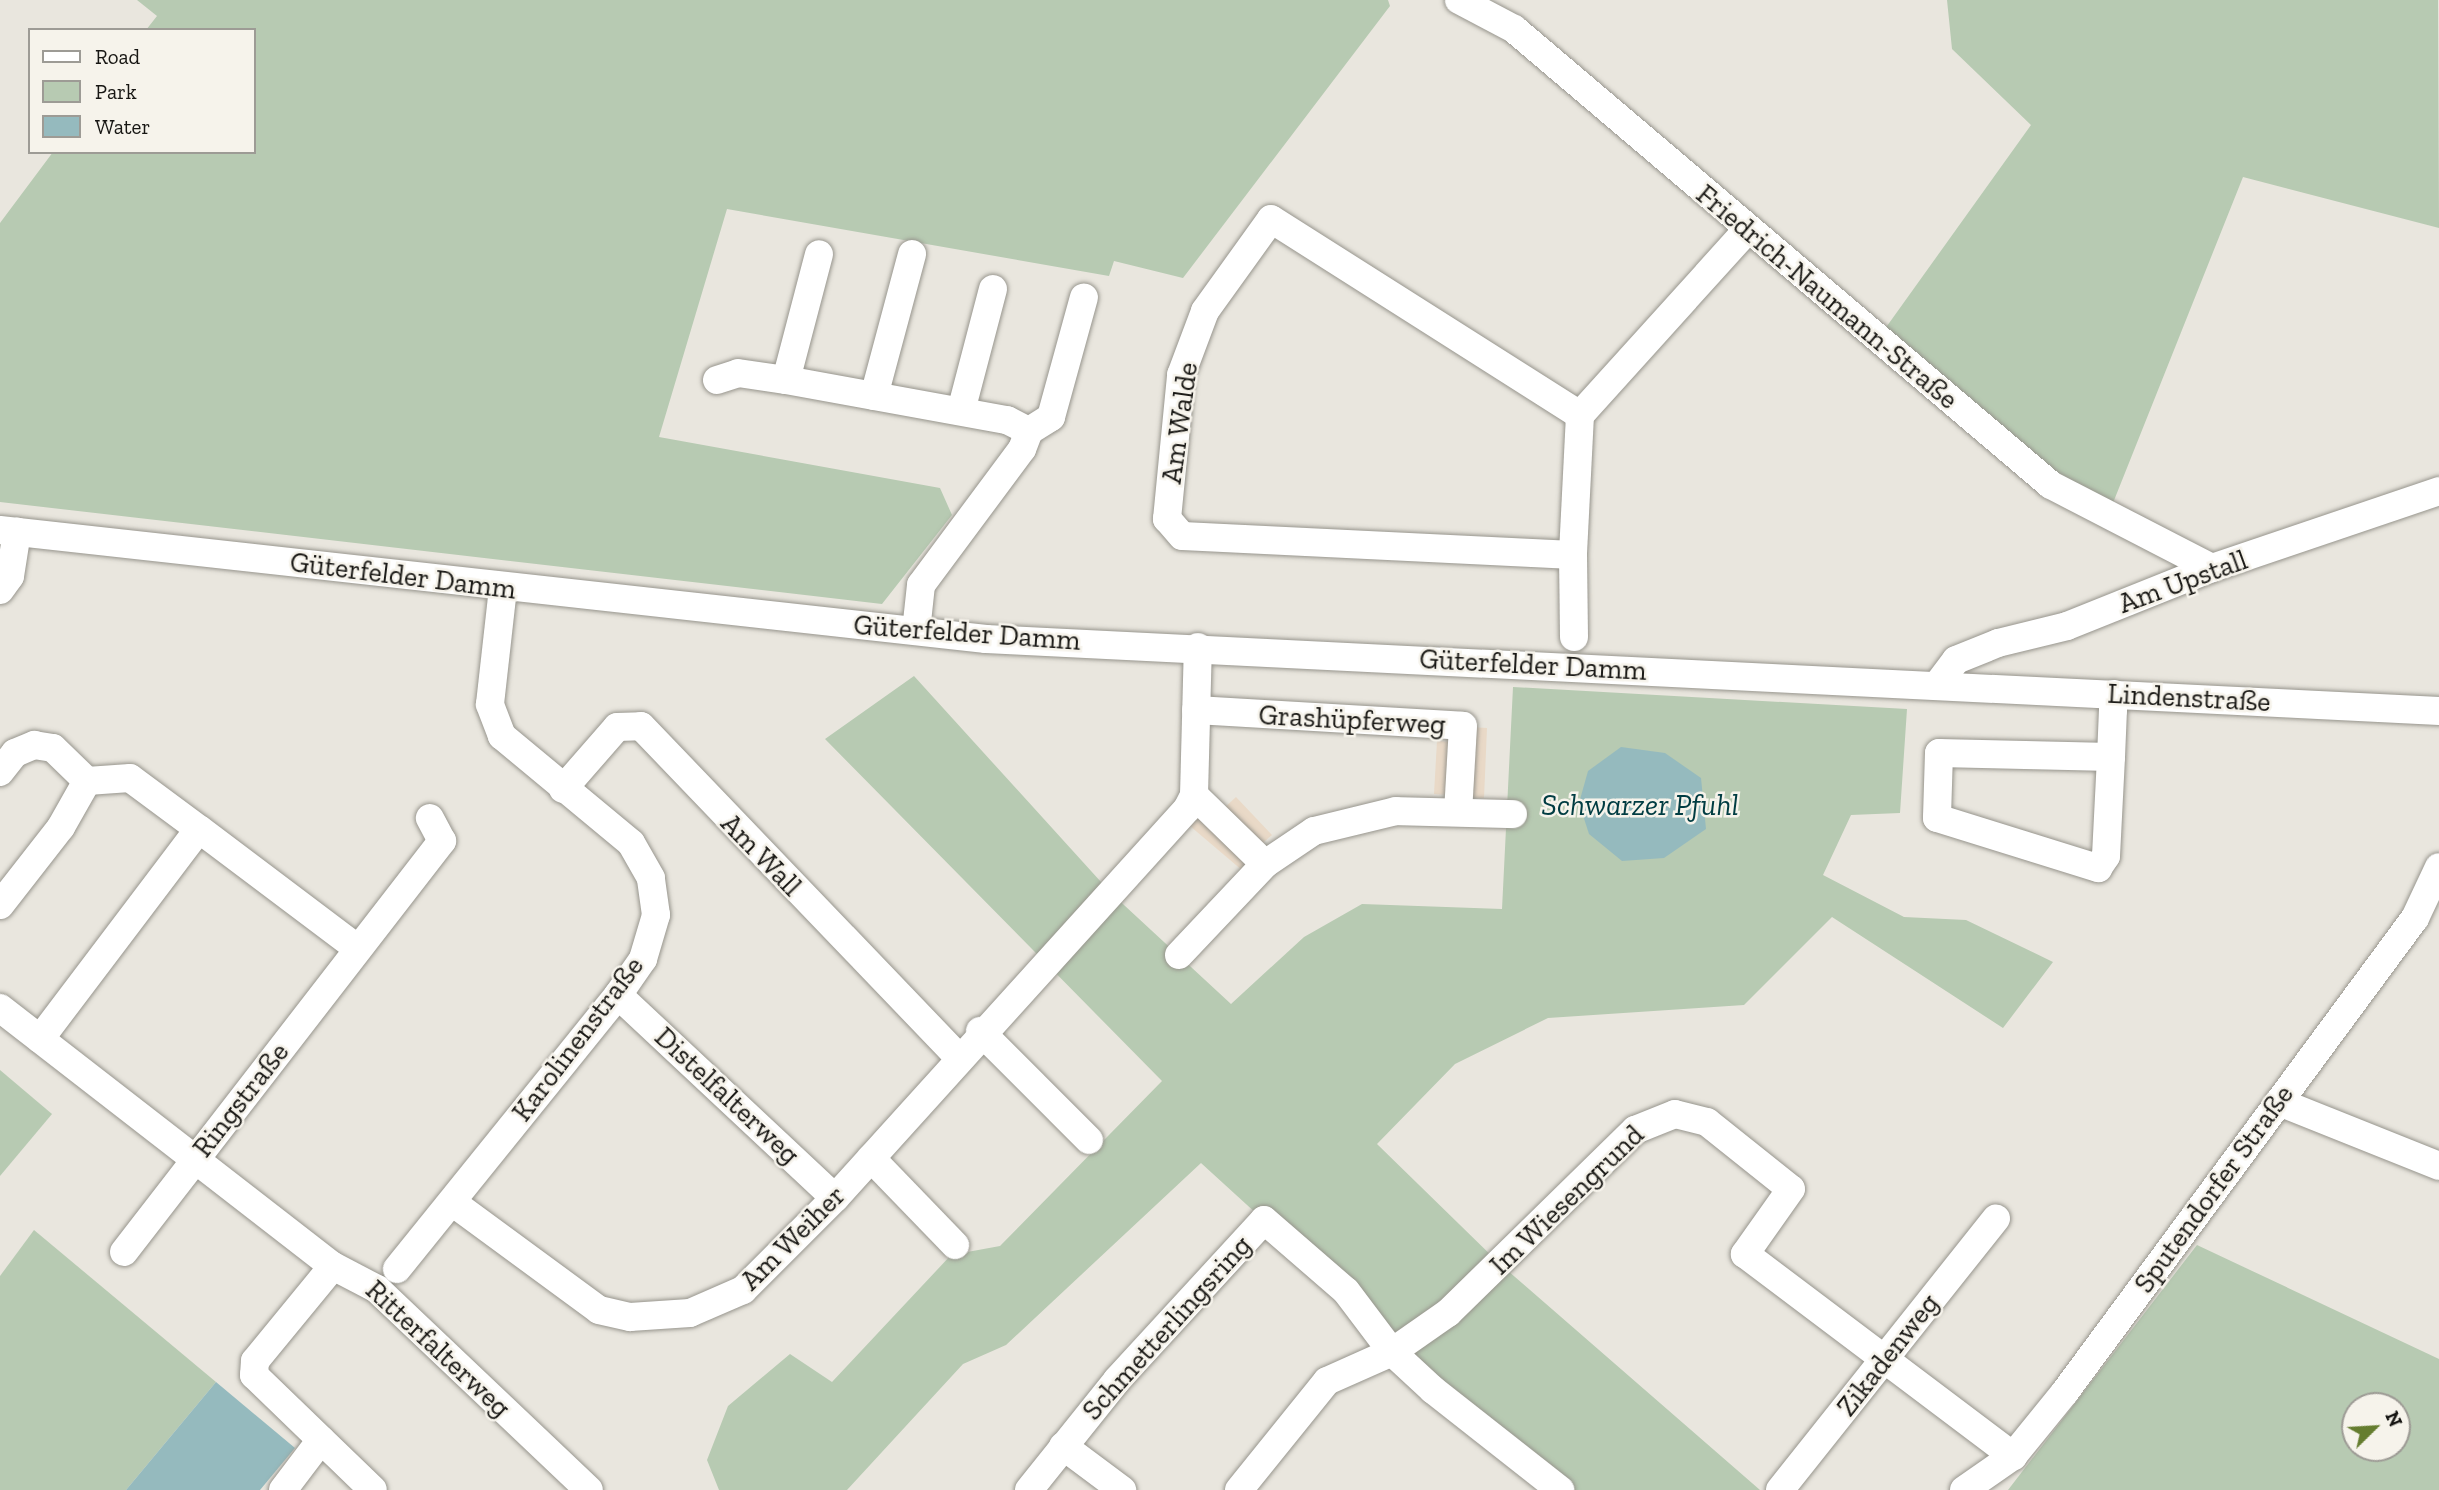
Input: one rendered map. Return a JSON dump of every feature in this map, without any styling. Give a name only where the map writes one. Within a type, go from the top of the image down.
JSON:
[{"type":"street","name":"Friedrich-Naumann-Straße","points":[[1459,0],[1514,29],[1747,230],[2051,485],[2212,568]]},
{"type":"street","name":"Am Walde","points":[[1573,555],[1182,536],[1167,519],[1181,375],[1205,311],[1271,219],[1580,415]]},
{"type":"street","points":[[1574,638],[1573,555],[1580,415],[1747,230]]},
{"type":"street","points":[[786,380],[819,254]]},
{"type":"street","points":[[874,396],[912,254]]},
{"type":"street","points":[[961,411],[993,289]]},
{"type":"street","points":[[916,631],[921,585],[1022,449],[1029,431],[1051,417],[1084,297]]},
{"type":"street","points":[[717,380],[738,373],[786,380],[961,411],[1029,431]]},
{"type":"street","name":"Am Upstall","points":[[1938,684],[1956,660],[2067,626],[2212,568],[2439,491]]},
{"type":"street","points":[[0,590],[10,576],[9,531]]},
{"type":"street","name":"Güterfelder Damm","points":[[9,531],[503,588],[916,631],[1938,684]]},
{"type":"street","name":"Karolinenstraße","points":[[397,1269],[618,995],[643,959],[656,915],[651,878],[631,843],[511,747],[490,704],[503,588]]},
{"type":"street","points":[[1198,647],[1194,795],[1265,864]]},
{"type":"street","name":"Lindenstraße","points":[[1938,684],[2439,711]]},
{"type":"street","points":[[2111,757],[1939,753],[1937,818],[2098,868],[2106,856],[2111,757],[2114,694]]},
{"type":"street","name":"Grashüpferweg","points":[[1196,710],[1463,726],[1458,812]]},
{"type":"street","name":"Am Wall","points":[[564,789],[617,727],[641,726],[958,1056]]},
{"type":"street","points":[[0,772],[15,753],[34,745],[53,748],[88,780],[130,778],[357,948]]},
{"type":"street","points":[[0,905],[61,827],[88,780]]},
{"type":"street","name":"Am Weiher","points":[[452,1202],[565,1290],[599,1310],[630,1317],[720,1304],[764,1273],[835,1198],[980,1031],[1194,795]]},
{"type":"street","points":[[1179,955],[1265,864],[1314,831],[1355,816],[1458,812],[1513,814]]},
{"type":"street","name":"Ringstraße","points":[[124,1252],[203,1165],[357,948],[442,841],[430,818]]},
{"type":"street","points":[[40,1039],[199,829]]},
{"type":"street","name":"Sputendorfer Straße","points":[[1964,1490],[2013,1456],[2415,919],[2439,867]]},
{"type":"street","name":"Distelfalterweg","points":[[618,995],[835,1198]]},
{"type":"street","name":"Ritterfalterweg","points":[[0,1008],[333,1266],[377,1289],[589,1490]]},
{"type":"street","points":[[980,1031],[1089,1140]]},
{"type":"street","points":[[2279,1102],[2439,1166]]},
{"type":"street","name":"Im Wiesengrund","points":[[1245,1488],[1327,1381],[1392,1352],[1448,1313],[1635,1130],[1675,1114],[1707,1122],[1791,1189],[1745,1254],[1887,1357],[2013,1456]]},
{"type":"street","points":[[871,1158],[955,1245]]},
{"type":"street","name":"Zikadenweg","points":[[1780,1490],[1996,1218]]},
{"type":"street","name":"Schmetterlingsring","points":[[1029,1490],[1063,1446],[1264,1220],[1346,1291],[1392,1352],[1560,1490]]},
{"type":"street","points":[[333,1266],[255,1361],[254,1375],[373,1490]]},
{"type":"street","points":[[283,1490],[321,1440]]},
{"type":"street","points":[[1063,1446],[1122,1490]]},
{"type":"shaded area","points":[[1470,727],[1487,728],[1484,798],[1467,798]]},
{"type":"shaded area","points":[[1437,741],[1452,742],[1448,795],[1434,794]]},
{"type":"shaded area","points":[[1236,797],[1272,835],[1258,847],[1223,809]]},
{"type":"shaded area","points":[[1198,815],[1251,860],[1243,871],[1190,826]]},
{"type":"green space","points":[[137,0],[1388,0],[1390,6],[1183,278],[1114,261],[1109,276],[727,209],[659,437],[940,488],[952,515],[882,604],[0,502],[0,223],[52,154],[256,154],[256,28],[148,28],[157,16]]},
{"type":"green space","points":[[1947,0],[2438,0],[2439,228],[2243,177],[2107,518],[1877,340],[2031,125],[1952,49]]},
{"type":"green space","points":[[914,676],[1111,893],[1231,1004],[1304,937],[1362,904],[1502,909],[1513,687],[1907,709],[1900,813],[1851,815],[1823,875],[1904,917],[1966,920],[2053,962],[2003,1028],[1832,917],[1744,1005],[1548,1018],[1455,1064],[1377,1144],[1500,1264],[1760,1490],[1560,1490],[1201,1163],[1006,1345],[963,1364],[847,1490],[719,1490],[707,1460],[728,1406],[790,1354],[832,1382],[951,1255],[1000,1246],[1162,1081],[825,739]]},
{"type":"green space","points":[[0,1070],[52,1114],[0,1176]]},
{"type":"green space","points":[[34,1230],[216,1382],[126,1490],[0,1490],[0,1276]]},
{"type":"green space","points":[[2197,1245],[2439,1359],[2439,1490],[2008,1490]]},
{"type":"water","name":"Schwarzer Pfuhl","points":[[1621,747],[1665,753],[1701,778],[1706,829],[1664,858],[1622,861],[1589,834],[1579,803],[1588,771]]},
{"type":"water","points":[[216,1382],[295,1448],[260,1490],[126,1490]]}]
